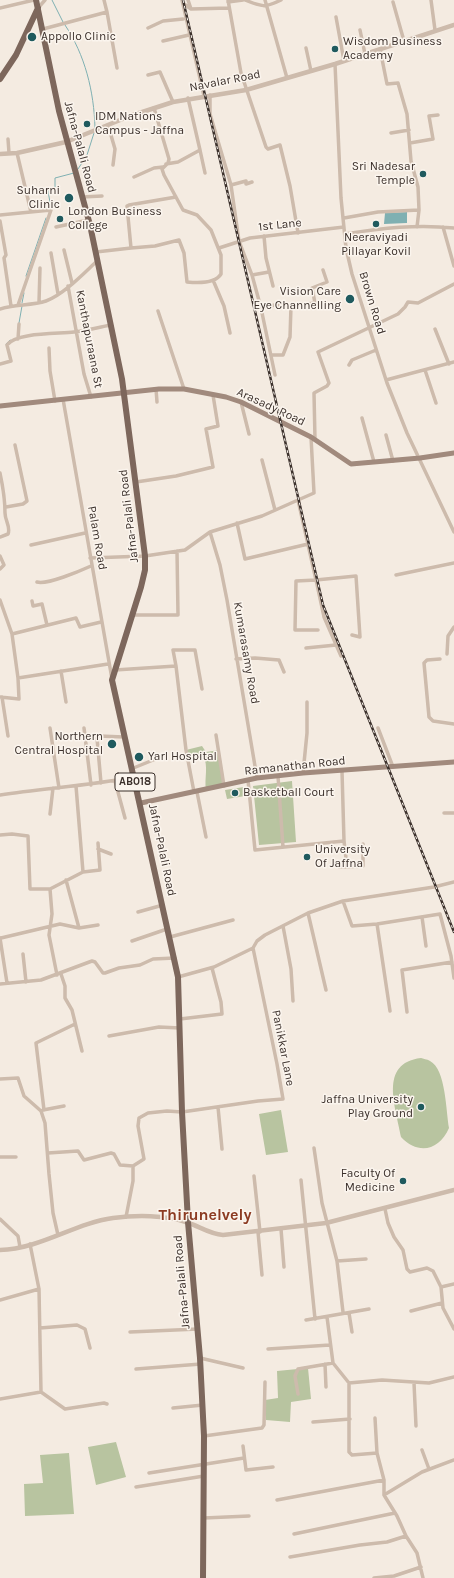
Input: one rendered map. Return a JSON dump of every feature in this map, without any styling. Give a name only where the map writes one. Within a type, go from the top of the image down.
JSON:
[{"type":"main road","name":"Jafna-Palali Road","points":[[35,0],[38,8],[66,142],[96,252],[111,325],[124,392],[145,556],[145,570],[112,680],[131,769],[141,803],[178,977],[181,1028],[182,1112],[188,1222],[198,1329],[203,1405],[205,1476],[203,1578]]},
{"type":"main road","points":[[0,79],[16,55],[38,8]]},
{"type":"main road","name":"Arasady Road","points":[[0,406],[156,389],[184,390],[240,402],[313,439],[351,464],[393,461],[454,453]]},
{"type":"main road","name":"Ramanathan Road","points":[[141,803],[257,778],[303,773],[454,762]]},
{"type":"street","points":[[0,8],[35,0]]},
{"type":"street","points":[[38,8],[45,0]]},
{"type":"street","points":[[104,0],[117,68]]},
{"type":"street","points":[[188,0],[191,9]]},
{"type":"street","points":[[281,0],[267,6],[258,6],[244,0],[228,1],[246,90],[266,146],[268,149],[280,145],[290,186],[298,233]]},
{"type":"street","points":[[265,0],[287,78]]},
{"type":"street","points":[[431,0],[435,30]]},
{"type":"street","points":[[182,2],[191,9],[229,8]]},
{"type":"street","points":[[182,2],[204,96]]},
{"type":"street","points":[[392,2],[404,41]]},
{"type":"street","points":[[42,29],[107,12]]},
{"type":"street","points":[[336,17],[344,61]]},
{"type":"street","points":[[148,28],[163,21],[184,19]]},
{"type":"street","name":"Navalar Road","points":[[0,154],[17,153],[66,142],[108,125],[173,102],[188,98],[246,90],[365,54],[380,51],[435,30],[454,25]]},
{"type":"street","points":[[360,30],[365,54]]},
{"type":"street","points":[[163,41],[189,35]]},
{"type":"street","points":[[306,48],[311,71]]},
{"type":"street","points":[[380,51],[387,84],[398,83],[407,114],[411,161],[418,187],[419,210],[417,227]]},
{"type":"street","name":"Brown Road","points":[[335,64],[338,152],[344,227],[352,274],[386,380],[454,532]]},
{"type":"street","points":[[148,75],[160,72],[173,102]]},
{"type":"street","points":[[210,95],[210,114],[231,185],[239,241],[252,276],[261,308],[275,375]]},
{"type":"street","points":[[188,98],[205,173]]},
{"type":"street","points":[[96,252],[155,246],[179,240],[184,253],[186,281],[193,283],[213,280],[221,274],[222,255],[211,230],[197,215],[183,210],[162,171],[169,159],[154,108]]},
{"type":"street","points":[[410,143],[433,139],[429,116],[438,115]]},
{"type":"street","points":[[108,125],[115,149],[113,165]]},
{"type":"street","points":[[390,133],[409,130]]},
{"type":"street","points":[[8,139],[9,153]]},
{"type":"street","points":[[134,177],[154,168],[178,162],[200,150]]},
{"type":"street","points":[[17,153],[31,212]]},
{"type":"street","points":[[231,185],[246,181],[246,184],[252,182]]},
{"type":"street","points":[[82,198],[102,196]]},
{"type":"street","points":[[131,248],[127,206],[176,197]]},
{"type":"street","points":[[0,216],[51,210],[18,305]]},
{"type":"street","points":[[344,218],[378,212],[419,210]]},
{"type":"street","points":[[56,227],[88,220]]},
{"type":"street","points":[[0,221],[6,255],[4,258],[10,306]]},
{"type":"street","name":"1st Lane","points":[[219,248],[239,241],[264,236],[344,227]]},
{"type":"street","points":[[345,234],[395,227],[454,228]]},
{"type":"street","points":[[443,227],[454,266]]},
{"type":"street","points":[[264,236],[269,272],[273,286]]},
{"type":"street","points":[[64,250],[72,283]]},
{"type":"street","points":[[52,253],[58,294]]},
{"type":"street","points":[[0,309],[10,306],[45,301],[58,294],[97,261]]},
{"type":"street","points":[[39,302],[40,268]]},
{"type":"street","points":[[261,308],[275,305],[290,306],[315,303],[312,288],[327,282],[323,270]]},
{"type":"street","points":[[252,276],[269,272]]},
{"type":"street","points":[[213,280],[224,306],[230,333]]},
{"type":"street","points":[[90,558],[145,556],[185,550],[210,532],[275,510],[314,493],[314,393],[328,386],[329,383],[318,352],[369,326],[398,314],[406,307],[408,302],[415,301],[418,303],[454,284]]},
{"type":"street","name":"Kanthapuraana St","points":[[68,286],[84,374],[91,397]]},
{"type":"street","points":[[271,354],[283,355],[290,337],[290,306]]},
{"type":"street","points":[[158,311],[184,390]]},
{"type":"street","points":[[18,339],[19,324]]},
{"type":"street","points":[[0,364],[11,361],[7,345],[18,339],[35,335],[76,332],[111,325]]},
{"type":"street","points":[[434,329],[449,364]]},
{"type":"street","points":[[49,348],[50,371],[55,401]]},
{"type":"street","points":[[348,365],[352,360],[376,350]]},
{"type":"street","points":[[386,380],[454,362]]},
{"type":"street","points":[[425,370],[436,403]]},
{"type":"street","points":[[156,389],[157,402]]},
{"type":"street","points":[[136,482],[176,476],[213,467],[206,429],[218,426],[213,395]]},
{"type":"street","name":"Palam Road","points":[[63,399],[112,680]]},
{"type":"street","points":[[240,402],[249,434]]},
{"type":"street","points":[[362,418],[374,462]]},
{"type":"street","points":[[386,435],[393,461]]},
{"type":"street","points":[[6,507],[23,504],[27,501],[15,445]]},
{"type":"street","points":[[262,460],[275,510]]},
{"type":"street","points":[[0,473],[6,507],[5,515],[10,530],[8,534],[0,537]]},
{"type":"street","points":[[298,500],[324,617],[341,656]]},
{"type":"street","points":[[238,523],[245,559],[308,544]]},
{"type":"street","name":"Kumarasamy Road","points":[[210,532],[220,565],[257,778]]},
{"type":"street","points":[[31,545],[86,533]]},
{"type":"street","points":[[132,615],[178,615],[177,551]]},
{"type":"street","points":[[0,556],[4,565],[0,569]]},
{"type":"street","points":[[396,575],[454,563]]},
{"type":"street","points":[[37,582],[58,578],[91,566]]},
{"type":"street","points":[[318,630],[295,630],[295,582],[356,576],[360,637],[352,635]]},
{"type":"street","points":[[0,600],[12,634],[18,678],[19,699],[1,697],[8,736]]},
{"type":"street","points":[[32,601],[33,606],[42,604],[47,625]]},
{"type":"street","points":[[12,634],[76,618],[80,627],[101,622]]},
{"type":"street","points":[[447,654],[448,636],[454,627]]},
{"type":"street","points":[[306,648],[336,645]]},
{"type":"street","points":[[202,689],[195,650],[173,650],[186,750],[206,837]]},
{"type":"street","points":[[236,659],[255,658],[279,660],[284,672]]},
{"type":"street","points":[[440,659],[427,660],[424,663],[429,717],[433,721],[454,724]]},
{"type":"street","points":[[18,678],[61,670],[108,664]]},
{"type":"street","points":[[114,670],[176,666]]},
{"type":"street","points":[[61,670],[66,702]]},
{"type":"street","points":[[303,773],[307,734],[307,702]]},
{"type":"street","points":[[50,728],[58,788]]},
{"type":"street","points":[[84,728],[91,784]]},
{"type":"street","points":[[378,728],[393,767]]},
{"type":"street","points":[[216,735],[224,786]]},
{"type":"street","points":[[101,783],[97,738],[99,736],[124,736]]},
{"type":"street","points":[[131,769],[163,756]]},
{"type":"street","points":[[342,771],[344,841],[347,867]]},
{"type":"street","points":[[278,776],[283,848]]},
{"type":"street","points":[[0,795],[101,783],[133,777]]},
{"type":"street","points":[[115,780],[125,818]]},
{"type":"street","points":[[248,780],[255,850],[344,841]]},
{"type":"street","points":[[76,786],[83,872]]},
{"type":"street","points":[[50,814],[53,788]]},
{"type":"street","points":[[444,813],[454,813]]},
{"type":"street","points":[[0,835],[12,834],[28,836],[30,889],[50,889],[83,872],[100,870],[98,843]]},
{"type":"street","points":[[339,868],[363,866],[363,844]]},
{"type":"street","points":[[98,849],[111,854]]},
{"type":"street","points":[[66,880],[79,928]]},
{"type":"street","points":[[178,977],[212,968],[253,948],[257,941],[308,913],[343,900],[434,887],[454,882]]},
{"type":"street","points":[[50,889],[52,914],[49,935],[59,974],[65,986],[65,998],[72,1010],[82,1051]]},
{"type":"street","points":[[343,900],[352,926],[377,924],[440,914],[452,962],[454,978]]},
{"type":"street","points":[[138,912],[163,905]]},
{"type":"street","points":[[308,913],[326,990]]},
{"type":"street","points":[[422,917],[426,946]]},
{"type":"street","points":[[170,937],[233,920]]},
{"type":"street","points":[[7,983],[1,938],[60,924],[79,928],[98,925]]},
{"type":"street","points":[[377,924],[390,1011]]},
{"type":"street","points":[[283,926],[291,969],[293,1001]]},
{"type":"street","points":[[132,941],[168,928]]},
{"type":"street","name":"Panikkar Lane","points":[[134,1166],[144,1159],[138,1126],[139,1118],[148,1113],[182,1112],[258,1101],[283,1099],[253,948]]},
{"type":"street","points":[[23,954],[26,982]]},
{"type":"street","points":[[0,984],[41,980],[92,961],[95,962],[103,973],[105,973],[153,959],[175,958]]},
{"type":"street","points":[[408,1012],[402,970],[452,962]]},
{"type":"street","points":[[180,1019],[222,1014],[221,1002],[212,968]]},
{"type":"street","points":[[58,1235],[53,1213],[36,1042],[75,1024]]},
{"type":"street","points":[[109,1036],[159,1027],[181,1028]]},
{"type":"street","points":[[0,1079],[18,1078],[24,1096],[43,1110],[64,1106]]},
{"type":"street","points":[[218,1107],[222,1149]]},
{"type":"street","points":[[314,1148],[326,1222],[337,1261],[343,1312]]},
{"type":"street","points":[[48,1153],[78,1151],[84,1160],[111,1153],[114,1154],[120,1165],[134,1166],[133,1181],[126,1217]]},
{"type":"street","points":[[0,1157],[16,1157]]},
{"type":"street","points":[[254,1176],[262,1275]]},
{"type":"street","points":[[301,1180],[304,1226],[315,1319]]},
{"type":"street","points":[[0,1250],[30,1244],[93,1222],[126,1217],[172,1218],[188,1222],[213,1234],[223,1236],[326,1222],[385,1209],[454,1190]]},
{"type":"street","points":[[385,1209],[394,1237],[403,1250],[407,1269],[410,1272],[427,1268],[433,1271],[441,1287],[442,1303],[446,1316],[454,1329]]},
{"type":"street","points":[[0,1219],[18,1236],[20,1247]]},
{"type":"street","points":[[281,1229],[284,1267]]},
{"type":"street","points":[[30,1244],[40,1289],[41,1392]]},
{"type":"street","points":[[337,1261],[366,1259]]},
{"type":"street","points":[[441,1287],[454,1284]]},
{"type":"street","points":[[0,1300],[40,1289]]},
{"type":"street","points":[[411,1311],[442,1303]]},
{"type":"street","points":[[306,1320],[328,1317],[343,1312],[369,1309]]},
{"type":"street","points":[[349,1312],[352,1332]]},
{"type":"street","points":[[328,1317],[333,1363],[349,1382],[350,1454],[377,1453]]},
{"type":"street","points":[[40,1328],[77,1325],[85,1329],[90,1348]]},
{"type":"street","points":[[130,1332],[198,1329]]},
{"type":"street","points":[[268,1349],[330,1345]]},
{"type":"street","points":[[136,1369],[200,1361],[244,1368]]},
{"type":"street","points":[[298,1394],[295,1376],[298,1369],[333,1363]]},
{"type":"street","points":[[325,1364],[326,1387]]},
{"type":"street","points":[[349,1382],[382,1380],[414,1383],[430,1382],[454,1377]]},
{"type":"street","points":[[204,1436],[262,1428],[264,1425],[265,1382]]},
{"type":"street","points":[[414,1383],[416,1426]]},
{"type":"street","points":[[0,1399],[41,1392],[65,1409],[104,1403],[107,1404]]},
{"type":"street","points":[[173,1408],[203,1405]]},
{"type":"street","points":[[313,1422],[350,1418]]},
{"type":"street","points":[[375,1418],[377,1453],[384,1480],[384,1494],[416,1553],[423,1578]]},
{"type":"street","points":[[243,1446],[245,1468],[247,1470],[273,1467]]},
{"type":"street","points":[[422,1450],[429,1469]]},
{"type":"street","points":[[149,1473],[204,1463],[244,1458]]},
{"type":"street","points":[[384,1494],[429,1469],[454,1460]]},
{"type":"street","points":[[136,1488],[205,1476]]},
{"type":"street","points":[[277,1500],[384,1480]]},
{"type":"street","points":[[294,1534],[395,1513]]},
{"type":"street","points":[[204,1518],[249,1516]]},
{"type":"street","points":[[290,1557],[387,1542],[406,1536]]},
{"type":"street","points":[[374,1578],[394,1576],[421,1567]]},
{"type":"green space","points":[[202,746],[206,752],[219,750],[224,786],[206,790],[206,764],[203,755],[187,758],[186,750]]},
{"type":"green space","points":[[292,781],[296,842],[259,845],[253,786]]},
{"type":"green space","name":"Basketball Court","points":[[244,787],[245,796],[227,799],[225,790]]},
{"type":"green space","name":"Jaffna University Play Ground","points":[[421,1058],[430,1061],[439,1073],[444,1092],[449,1128],[440,1142],[428,1148],[414,1146],[401,1137],[394,1101],[394,1078],[399,1068],[408,1062]]},
{"type":"green space","points":[[281,1110],[288,1152],[266,1155],[259,1114]]},
{"type":"green space","points":[[308,1368],[311,1399],[291,1402],[290,1422],[266,1420],[265,1400],[278,1398],[277,1371]]},
{"type":"green space","points":[[116,1442],[126,1477],[96,1485],[88,1447]]},
{"type":"green space","points":[[69,1453],[74,1514],[25,1516],[24,1484],[43,1483],[40,1455]]},
{"type":"water","points":[[407,212],[407,223],[384,224],[385,213]]},
{"type":"waterway","points":[[52,0],[63,22]]},
{"type":"waterway","points":[[65,25],[78,49],[87,74],[93,101],[95,128]]},
{"type":"waterway","points":[[78,169],[87,155],[94,133]]},
{"type":"waterway","points":[[51,208],[48,191],[55,187],[55,178],[74,173]]},
{"type":"waterway","points":[[26,276],[46,218]]},
{"type":"waterway","points":[[22,303],[24,293]]},
{"type":"waterway","points":[[19,323],[22,306]]},
{"type":"waterway","points":[[6,344],[10,340]]},
{"type":"railway","points":[[183,0],[323,605],[454,932]]},
{"type":"place","name":"Appollo Clinic","points":[[32,37]]},
{"type":"place","name":"Wisdom Business Academy","points":[[335,49]]},
{"type":"place","name":"IDM Nations Campus - Jaffna","points":[[87,124]]},
{"type":"place","name":"Sri Nadesar Temple","points":[[423,174]]},
{"type":"place","name":"Suharni Clinic","points":[[69,198]]},
{"type":"place","name":"London Business College","points":[[60,219]]},
{"type":"place","name":"Neeraviyadi Pillayar Kovil","points":[[376,224]]},
{"type":"place","name":"Vision Care Eye Channelling","points":[[350,299]]},
{"type":"place","name":"Northern Central Hospital","points":[[112,744]]},
{"type":"place","name":"Yarl Hospital","points":[[139,757]]},
{"type":"place","name":"Basketball Court","points":[[235,793]]},
{"type":"place","name":"University Of Jaffna","points":[[307,857]]},
{"type":"place","name":"Jaffna University Play Ground","points":[[421,1107]]},
{"type":"place","name":"Faculty Of Medicine","points":[[403,1181]]},
{"type":"district","name":"Thirunelvely","points":[[205,1215]]}]
